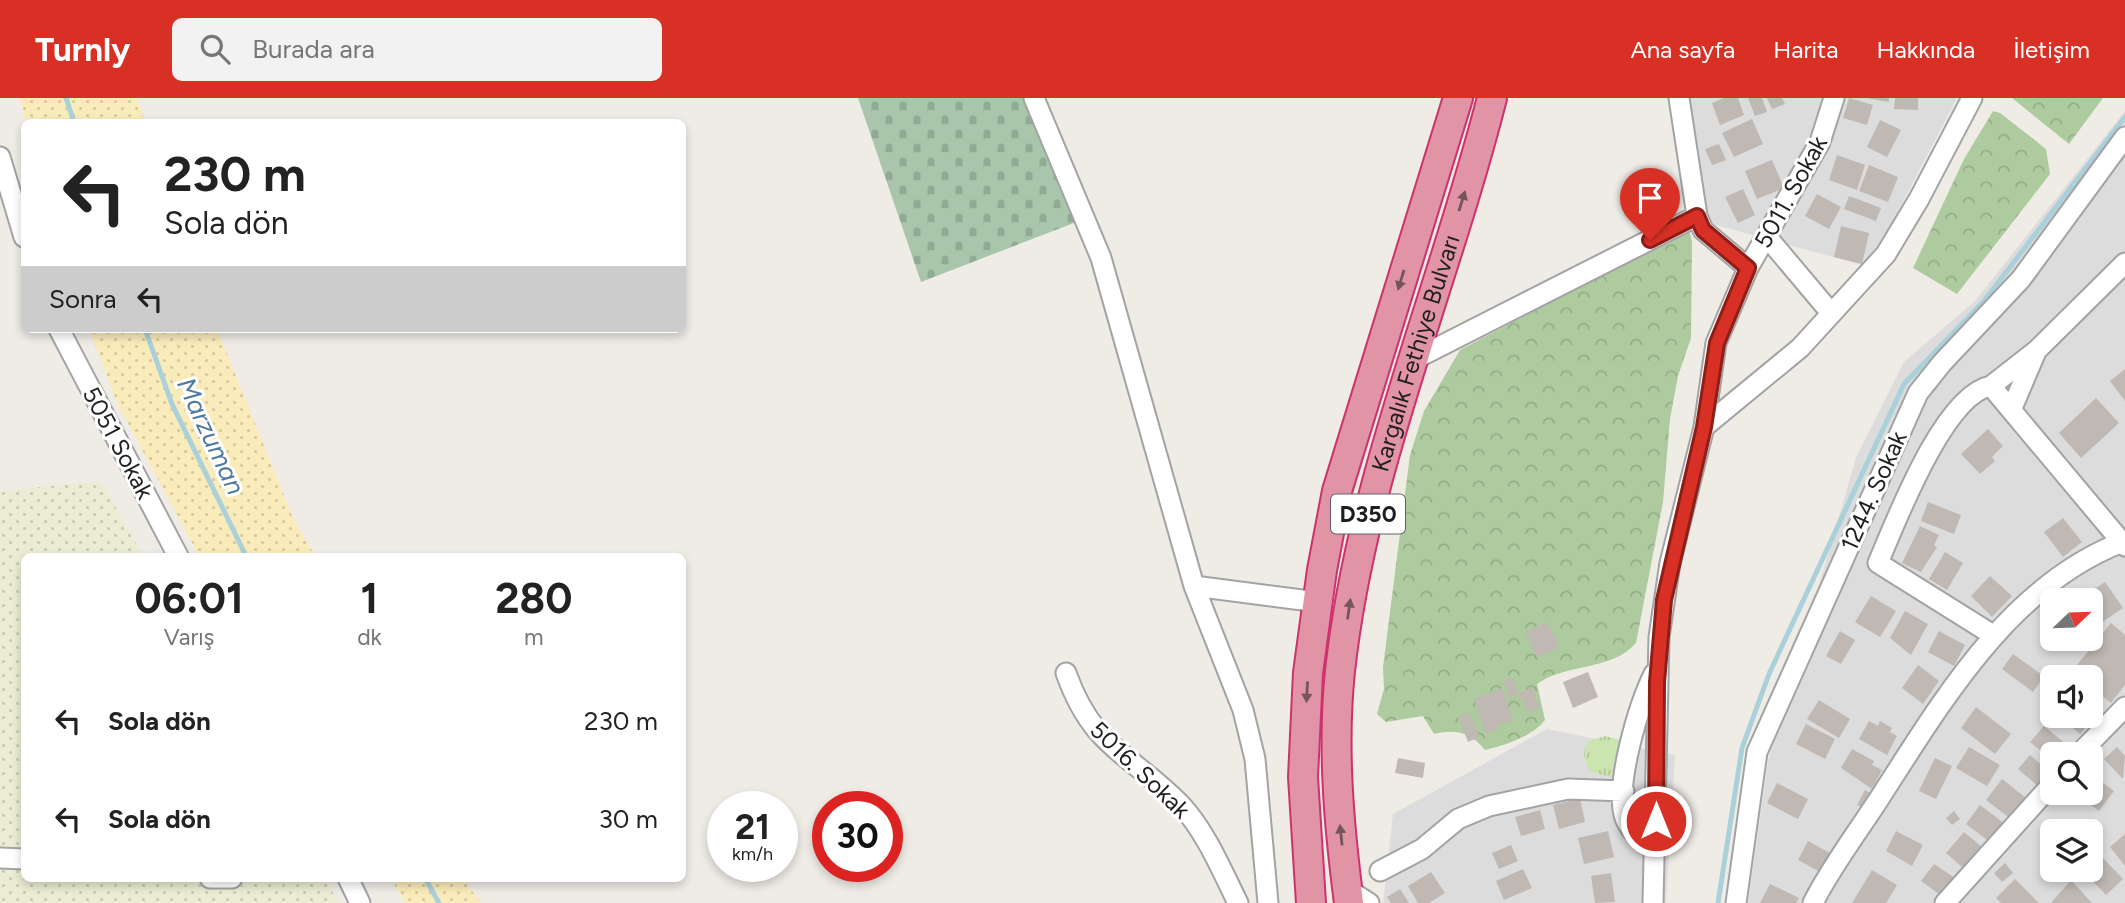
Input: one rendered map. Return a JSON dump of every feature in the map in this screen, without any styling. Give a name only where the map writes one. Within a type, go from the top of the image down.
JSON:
[{"type":"highway","name":"Kargalık Fethiye Bulvarı","points":[[1311,903],[1303,776],[1308,674],[1337,491],[1458,98]]},
{"type":"highway","name":"Kargalık Fethiye Bulvarı","points":[[1355,898],[1337,767],[1340,672],[1362,537],[1492,98]]},
{"type":"street","points":[[1034,98],[1101,258],[1194,586],[1243,710],[1255,759],[1268,903]]},
{"type":"street","points":[[1679,98],[1697,216],[1703,230],[1748,268]]},
{"type":"street","name":"5011. Sokak","points":[[1653,903],[1657,666],[1670,563],[1704,427],[1717,343],[1748,268],[1816,150],[1826,128],[1834,98]]},
{"type":"street","points":[[1704,427],[1794,353],[1886,254],[1919,199],[1972,98]]},
{"type":"street","name":"1244. Sokak","points":[[1736,903],[1757,752],[1918,393],[1942,363],[2021,279],[2125,137]]},
{"type":"street","points":[[0,157],[6,209],[21,232]]},
{"type":"street","points":[[1413,360],[1697,216]]},
{"type":"street","points":[[1767,237],[1831,313]]},
{"type":"street","points":[[1993,635],[1878,563],[1917,472],[1959,406],[1972,394],[1991,386],[2037,350],[2124,267]]},
{"type":"street","name":"5051 Sokak","points":[[61,333],[176,553]]},
{"type":"street","points":[[2012,408],[2019,386],[2037,350]]},
{"type":"street","points":[[1817,901],[1902,764],[1993,635],[2061,574],[2092,554],[2124,543],[1991,386]]},
{"type":"street","points":[[1194,586],[1318,602]]},
{"type":"street","points":[[1656,848],[1641,839],[1625,817],[1624,791],[1637,712],[1657,666]]},
{"type":"street","name":"5016. Sokak","points":[[1066,673],[1077,703],[1103,739],[1182,807],[1218,862],[1238,903]]},
{"type":"street","points":[[2091,742],[2125,707]]},
{"type":"street","points":[[1380,871],[1422,849],[1458,819],[1489,806],[1568,789],[1624,791]]},
{"type":"street","points":[[1945,903],[2040,797]]},
{"type":"street","points":[[0,858],[21,859]]},
{"type":"street","points":[[350,882],[360,903]]},
{"type":"shaded area","points":[[1672,98],[1957,98],[1869,267],[1712,224]]},
{"type":"shaded area","points":[[2125,111],[2125,903],[1748,903],[1768,761],[1856,458],[1904,362],[1975,301]]},
{"type":"shaded area","points":[[1547,729],[1675,755],[1666,903],[1383,903],[1393,814]]},
{"type":"green space","points":[[858,98],[1031,98],[1084,219],[921,282]]},
{"type":"green space","points":[[2012,98],[2103,98],[2069,144]]},
{"type":"green space","points":[[1993,111],[2000,113],[2046,149],[2050,174],[1957,294],[1913,268],[1964,159]]},
{"type":"green space","points":[[1689,229],[1692,242],[1691,338],[1678,376],[1670,419],[1663,502],[1636,643],[1626,652],[1602,663],[1561,673],[1537,684],[1545,720],[1518,740],[1501,746],[1485,750],[1474,739],[1462,733],[1434,734],[1423,716],[1386,722],[1377,714],[1384,689],[1383,667],[1410,455],[1424,411],[1460,350]]},
{"type":"green space","points":[[101,481],[141,553],[21,553],[21,882],[327,882],[339,903],[0,903],[0,491]]},
{"type":"green space","points":[[1606,736],[1621,740],[1620,773],[1611,777],[1591,772],[1584,757],[1588,741]]},
{"type":"sand","points":[[20,98],[137,98],[144,119],[25,119]]},
{"type":"sand","points":[[91,333],[219,333],[293,518],[313,553],[197,553],[118,405]]},
{"type":"sand","points":[[393,882],[465,882],[481,903],[406,903]]},
{"type":"building","points":[[1724,98],[1738,98],[1744,115],[1720,125],[1712,103]]},
{"type":"building","points":[[1748,98],[1762,98],[1767,112],[1755,116]]},
{"type":"building","points":[[1767,98],[1782,98],[1785,104],[1772,109]]},
{"type":"building","points":[[1849,98],[1873,105],[1867,125],[1843,118]]},
{"type":"building","points":[[1866,98],[1889,98],[1889,102]]},
{"type":"building","points":[[1895,98],[1918,98],[1918,110],[1894,109]]},
{"type":"building","points":[[1752,119],[1763,144],[1734,157],[1722,133]]},
{"type":"building","points":[[1880,120],[1901,130],[1887,157],[1867,147]]},
{"type":"building","points":[[1719,144],[1726,160],[1712,165],[1705,149]]},
{"type":"building","points":[[1837,155],[1865,165],[1857,190],[1829,180]]},
{"type":"building","points":[[1772,160],[1784,188],[1757,199],[1745,171]]},
{"type":"building","points":[[1869,165],[1898,177],[1888,202],[1859,191]]},
{"type":"building","points":[[1743,189],[1755,215],[1738,223],[1725,197]]},
{"type":"building","points":[[1817,194],[1841,207],[1829,229],[1805,216]]},
{"type":"building","points":[[1849,196],[1881,208],[1876,221],[1844,209]]},
{"type":"building","points":[[1841,226],[1869,233],[1862,264],[1834,257]]},
{"type":"building","points":[[2125,369],[2125,401],[2110,381]]},
{"type":"building","points":[[2096,398],[2119,423],[2081,458],[2059,433]]},
{"type":"building","points":[[1988,429],[2003,446],[1992,457],[1995,461],[1980,474],[1961,454]]},
{"type":"building","points":[[1928,502],[1961,515],[1954,534],[1921,521]]},
{"type":"building","points":[[2063,518],[2082,542],[2063,557],[2044,532]]},
{"type":"building","points":[[1920,526],[1939,535],[1934,545],[1937,547],[1921,572],[1902,563]]},
{"type":"building","points":[[1945,552],[1963,563],[1947,590],[1929,579]]},
{"type":"building","points":[[1990,576],[2012,596],[1992,617],[1971,596]]},
{"type":"building","points":[[2105,582],[2123,608],[2104,621],[2104,588],[2096,588]]},
{"type":"building","points":[[1871,596],[1896,611],[1880,637],[1855,622]]},
{"type":"building","points":[[1905,611],[1928,624],[1911,655],[1890,638]]},
{"type":"building","points":[[1547,622],[1560,647],[1537,658],[1525,632]]},
{"type":"building","points":[[2111,623],[2125,635],[2125,685],[2111,703],[2103,697],[2103,665],[2077,665],[2088,651],[2104,651],[2104,632]]},
{"type":"building","points":[[1840,631],[1855,640],[1841,664],[1826,656]]},
{"type":"building","points":[[1939,631],[1965,645],[1954,666],[1928,652]]},
{"type":"building","points":[[2013,654],[2040,673],[2040,682],[2033,692],[2002,669]]},
{"type":"building","points":[[1918,665],[1939,681],[1923,704],[1902,688]]},
{"type":"building","points":[[1588,672],[1598,697],[1573,708],[1563,682]]},
{"type":"building","points":[[1513,678],[1519,695],[1509,698],[1504,681]]},
{"type":"building","points":[[1531,687],[1540,707],[1528,713],[1519,693]]},
{"type":"building","points":[[1502,688],[1513,721],[1497,725],[1498,729],[1486,735],[1474,699]]},
{"type":"building","points":[[1819,700],[1850,719],[1839,738],[1807,719]]},
{"type":"building","points":[[1976,707],[2011,734],[1995,754],[1961,728]]},
{"type":"building","points":[[1469,712],[1480,737],[1468,742],[1458,717]]},
{"type":"building","points":[[1869,721],[1878,726],[1880,721],[1892,728],[1890,732],[1897,736],[1887,755],[1859,739]]},
{"type":"building","points":[[1806,724],[1835,739],[1825,759],[1796,744]]},
{"type":"building","points":[[2042,728],[2046,728],[2063,742],[2040,742],[2040,750],[2030,742]]},
{"type":"building","points":[[2073,728],[2085,728],[2080,734]]},
{"type":"building","points":[[1969,747],[2000,765],[1987,786],[1956,768]]},
{"type":"building","points":[[2117,747],[2125,756],[2123,779],[2104,759]]},
{"type":"building","points":[[1852,749],[1874,761],[1872,765],[1882,770],[1872,789],[1841,768]]},
{"type":"building","points":[[2030,755],[2040,764],[2040,788],[2018,769]]},
{"type":"building","points":[[1398,758],[1425,763],[1423,778],[1395,773]]},
{"type":"building","points":[[1935,758],[1952,766],[1936,799],[1919,791]]},
{"type":"building","points":[[2002,779],[2031,802],[2015,822],[1986,800]]},
{"type":"building","points":[[1777,783],[1808,799],[1798,819],[1767,803]]},
{"type":"building","points":[[2103,783],[2114,791],[2099,811],[2091,805],[2103,805]]},
{"type":"building","points":[[1865,790],[1874,795],[1867,809],[1857,805]]},
{"type":"building","points":[[1580,798],[1585,822],[1559,829],[1553,805]]},
{"type":"building","points":[[1980,805],[2009,827],[1995,846],[1966,824]]},
{"type":"building","points":[[1540,810],[1545,829],[1521,836],[1515,817]]},
{"type":"building","points":[[1954,811],[1960,819],[1952,825],[1946,818]]},
{"type":"building","points":[[1608,831],[1614,857],[1584,864],[1578,838]]},
{"type":"building","points":[[1896,831],[1923,845],[1912,866],[1886,851]]},
{"type":"building","points":[[1964,832],[1988,852],[1970,874],[1946,853]]},
{"type":"building","points":[[2125,834],[2125,866],[2110,847]]},
{"type":"building","points":[[1808,841],[1830,853],[1820,872],[1798,860]]},
{"type":"building","points":[[1511,845],[1518,861],[1499,869],[1492,853]]},
{"type":"building","points":[[2103,858],[2123,879],[2106,895],[2094,882],[2103,882]]},
{"type":"building","points":[[2005,863],[2013,873],[2002,882],[1994,873]]},
{"type":"building","points":[[1934,864],[1955,878],[1942,896],[1921,881]]},
{"type":"building","points":[[1523,869],[1532,888],[1504,900],[1496,881]]},
{"type":"building","points":[[1872,870],[1897,885],[1886,903],[1852,903]]},
{"type":"building","points":[[1431,872],[1445,893],[1429,903],[1418,903],[1408,886]]},
{"type":"building","points":[[1611,873],[1615,902],[1595,903],[1591,876]]},
{"type":"building","points":[[2015,879],[2039,903],[2001,903],[1996,898]]},
{"type":"building","points":[[2069,882],[2073,882],[2092,903],[2051,903]]},
{"type":"building","points":[[1770,884],[1799,898],[1796,903],[1760,903]]},
{"type":"building","points":[[1400,889],[1409,903],[1391,903],[1387,897]]},
{"type":"waterway","name":"Marzuman","points":[[66,98],[73,119]]},
{"type":"waterway","points":[[1718,903],[1742,748],[1769,674],[1904,384],[1984,301],[2125,117]]},
{"type":"waterway","name":"Marzuman","points":[[146,333],[172,404],[245,553]]},
{"type":"waterway","name":"Marzuman","points":[[427,882],[439,903]]},
{"type":"route","points":[[1650,240],[1697,216],[1703,230],[1748,268],[1717,343],[1704,427],[1670,563],[1659,637],[1656,821]]}]
